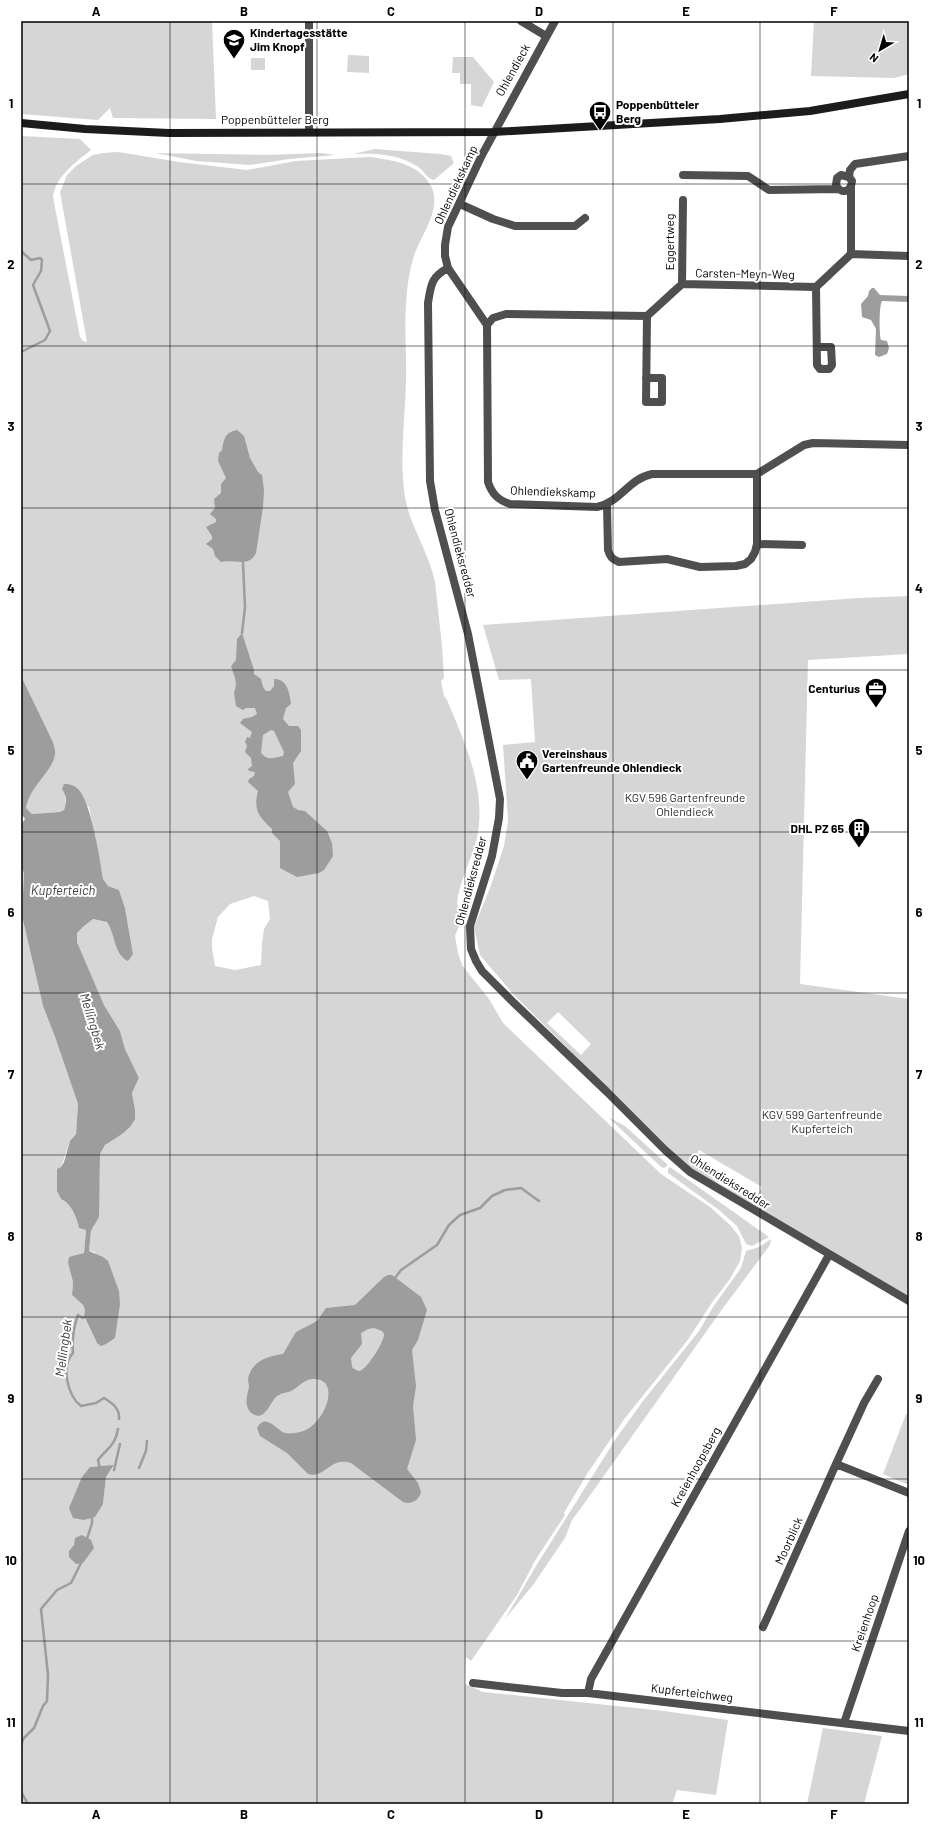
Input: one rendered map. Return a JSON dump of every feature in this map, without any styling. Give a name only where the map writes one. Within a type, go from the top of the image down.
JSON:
[{"type":"main road","name":"Poppenbütteler Berg","points":[[23,123],[85,129],[170,133],[494,132],[720,119],[810,111],[909,94]]},
{"type":"street","points":[[309,21],[309,132]]},
{"type":"street","points":[[521,21],[546,36]]},
{"type":"street","name":"Ohlendieck","points":[[494,132],[555,21]]},
{"type":"street","name":"Ohlendiekskamp","points":[[494,132],[446,235],[445,256],[448,268],[486,325],[488,482],[491,491],[502,501],[510,504],[597,507],[607,505],[640,476],[652,474],[757,474]]},
{"type":"street","points":[[851,254],[852,181],[849,177],[850,170],[855,164],[909,156]]},
{"type":"street","points":[[683,175],[748,176],[769,190],[838,189],[842,192],[848,191],[852,187]]},
{"type":"street","points":[[838,189],[836,185],[837,178],[842,175],[849,177]]},
{"type":"street","name":"Eggertweg","points":[[682,284],[683,200]]},
{"type":"street","points":[[460,204],[493,219],[515,226],[575,226],[585,218]]},
{"type":"street","points":[[817,347],[816,287],[851,254],[909,256]]},
{"type":"street","name":"Ohlendieksredder","points":[[448,268],[435,276],[431,284],[428,303],[430,481],[435,510],[468,634],[500,799],[499,818],[492,856],[470,926],[471,949],[476,961],[482,970],[514,1003],[606,1091],[664,1150],[690,1172],[829,1255],[909,1300]]},
{"type":"street","name":"Carsten-Meyn-Weg","points":[[647,316],[682,284],[816,287]]},
{"type":"street","points":[[486,325],[493,318],[506,314],[647,316],[646,378]]},
{"type":"street","points":[[607,505],[608,550],[613,560],[619,562],[667,559],[700,568],[736,566],[745,564],[750,559],[755,552],[757,544],[757,474],[804,445],[813,443],[909,445]]},
{"type":"street","points":[[757,544],[802,545]]},
{"type":"street","name":"Kreienhoopsberg","points":[[588,1693],[590,1679],[829,1255]]},
{"type":"street","name":"Moorblick","points":[[763,1627],[864,1403],[878,1379]]},
{"type":"street","points":[[836,1464],[909,1493]]},
{"type":"street","name":"Kreienhoop","points":[[844,1723],[909,1531]]},
{"type":"street","name":"Kupferteichweg","points":[[473,1683],[562,1693],[588,1693],[909,1731]]},
{"type":"green space","points":[[21,21],[212,21],[216,119],[113,118],[110,108],[98,120],[21,114]]},
{"type":"green space","points":[[814,21],[909,21],[909,74],[894,78],[811,76]]},
{"type":"green space","points":[[348,55],[369,56],[369,73],[347,72]]},
{"type":"green space","points":[[453,57],[473,57],[494,82],[482,107],[471,105],[471,84],[460,84],[460,73],[452,73]]},
{"type":"green space","points":[[251,58],[265,58],[265,70],[251,70]]},
{"type":"green space","points":[[21,136],[80,139],[91,150],[67,170],[58,183],[53,197],[80,337],[83,341],[87,342],[60,192],[67,175],[76,166],[93,155],[118,152],[179,162],[247,170],[296,161],[370,157],[397,162],[414,168],[421,173],[432,188],[434,205],[432,214],[414,256],[407,292],[405,314],[406,382],[402,468],[407,508],[428,560],[435,582],[442,646],[444,678],[441,681],[444,696],[467,750],[477,785],[479,802],[477,838],[462,881],[457,903],[462,919],[455,936],[458,953],[462,965],[489,999],[503,1023],[661,1174],[710,1207],[730,1225],[739,1236],[742,1248],[740,1261],[730,1279],[713,1301],[687,1341],[625,1418],[587,1474],[564,1513],[565,1515],[536,1559],[517,1595],[471,1661],[466,1657],[465,1684],[483,1692],[664,1711],[728,1720],[716,1795],[677,1790],[672,1804],[21,1804],[21,866],[24,873],[22,916],[43,1006],[78,1104],[76,1134],[70,1141],[61,1167],[57,1191],[61,1199],[68,1204],[73,1211],[79,1227],[86,1230],[84,1253],[68,1263],[73,1282],[72,1295],[83,1305],[85,1310],[84,1317],[97,1343],[95,1252],[89,1251],[91,1231],[94,1227],[99,1191],[100,1154],[105,1145],[130,1127],[135,1110],[132,1093],[139,1078],[125,1049],[120,1031],[104,1005],[77,942],[77,933],[93,919],[107,922],[112,929],[114,940],[133,954],[125,908],[119,890],[108,886],[103,879],[89,807],[65,794],[66,805],[64,810],[60,812],[32,814],[26,808],[28,800],[36,786],[50,767],[55,752],[53,742],[21,676],[21,369],[23,351],[21,346]],"holes":[[[254,896],[268,901],[270,919],[264,929],[261,965],[235,970],[215,966],[212,939],[218,917],[230,904]],[[114,1466],[106,1477],[103,1504],[90,1467]]]},
{"type":"green space","points":[[375,149],[440,154],[451,156],[454,163],[434,180],[429,178],[417,166],[402,159],[378,154],[353,154]]},
{"type":"green space","points":[[156,153],[265,155],[322,153],[335,155],[289,159],[250,165],[196,161]]},
{"type":"green space","points":[[909,596],[909,654],[808,660],[800,984],[909,999],[909,1297],[702,1177],[673,1153],[514,995],[480,955],[474,927],[490,888],[504,846],[508,821],[503,745],[535,742],[531,679],[499,680],[483,625],[859,598]],"holes":[[[558,1012],[591,1044],[581,1055],[547,1023]],[[699,1150],[762,1187],[754,1202],[720,1184],[692,1163]]]},
{"type":"green space","points":[[608,1117],[625,1126],[668,1165],[664,1168],[661,1167]]},
{"type":"green space","points":[[670,1167],[769,1237],[752,1246],[746,1244],[737,1226],[719,1210],[668,1173],[668,1169]]},
{"type":"green space","points":[[771,1239],[770,1245],[723,1308],[572,1520],[565,1538],[533,1585],[505,1619],[536,1566],[615,1440],[643,1401],[699,1331],[713,1307],[741,1268],[746,1251],[759,1247]]},
{"type":"green space","points":[[906,1414],[909,1414],[909,1485],[883,1474]]},
{"type":"green space","points":[[823,1728],[882,1736],[864,1804],[807,1804]]},
{"type":"water","points":[[874,288],[880,295],[909,296],[909,302],[882,301],[880,314],[880,337],[881,340],[887,341],[889,348],[887,354],[879,357],[875,355],[876,329],[871,320],[862,317],[861,304],[868,296],[869,291]]},
{"type":"water","points":[[237,430],[244,436],[250,458],[258,472],[262,475],[264,490],[263,507],[256,553],[253,558],[245,562],[221,562],[215,556],[213,549],[206,544],[212,539],[212,536],[206,527],[216,522],[216,519],[210,514],[215,508],[214,499],[221,493],[221,484],[226,478],[218,461],[219,453],[222,450],[224,439],[230,432]]},
{"type":"water","points":[[242,633],[254,674],[261,679],[263,687],[266,691],[270,691],[274,686],[274,679],[278,679],[285,684],[289,691],[291,704],[286,708],[283,719],[289,726],[298,726],[301,730],[301,751],[293,763],[295,784],[288,792],[293,807],[298,810],[305,811],[327,831],[332,843],[333,856],[324,870],[319,873],[297,877],[280,868],[280,841],[272,833],[272,829],[258,813],[256,803],[258,791],[248,782],[249,779],[254,776],[255,772],[249,771],[248,769],[252,766],[251,758],[245,752],[247,746],[245,742],[247,737],[250,738],[252,732],[240,723],[243,719],[257,714],[255,708],[246,708],[243,710],[236,706],[234,693],[236,685],[231,666],[236,660],[237,639]],"holes":[[[271,730],[274,731],[284,752],[283,756],[269,758],[261,753],[263,735]]]},
{"type":"water","name":"Kupferteich","points":[[21,676],[53,742],[55,752],[50,767],[36,786],[28,800],[26,808],[32,814],[60,812],[64,810],[66,805],[66,797],[62,789],[64,784],[71,785],[78,789],[83,796],[91,818],[103,879],[108,886],[119,890],[125,908],[133,954],[128,961],[123,958],[117,949],[107,922],[93,919],[77,933],[77,942],[104,1005],[120,1031],[125,1049],[139,1078],[132,1093],[135,1119],[130,1127],[122,1134],[105,1145],[100,1154],[99,1217],[91,1231],[89,1251],[103,1257],[108,1261],[119,1291],[120,1304],[115,1338],[101,1346],[97,1343],[84,1316],[85,1310],[83,1305],[72,1295],[73,1282],[68,1263],[69,1257],[84,1253],[86,1230],[79,1228],[73,1211],[65,1201],[61,1199],[57,1191],[57,1169],[61,1167],[64,1162],[70,1141],[76,1134],[78,1104],[43,1006],[22,916],[24,873],[21,866],[21,825],[25,819],[21,813]]},
{"type":"water","points":[[392,1275],[421,1297],[427,1310],[418,1340],[412,1350],[416,1386],[413,1406],[416,1440],[407,1469],[418,1483],[421,1492],[415,1501],[409,1503],[403,1502],[351,1463],[338,1462],[324,1471],[314,1475],[308,1474],[287,1453],[260,1436],[257,1428],[260,1423],[264,1422],[271,1423],[285,1433],[295,1433],[309,1428],[316,1422],[327,1404],[327,1387],[323,1381],[311,1379],[302,1383],[291,1391],[279,1395],[273,1400],[266,1412],[259,1416],[250,1412],[247,1403],[249,1387],[248,1376],[258,1362],[272,1356],[283,1354],[296,1332],[317,1321],[326,1308],[355,1305],[384,1277]],"holes":[[[374,1328],[382,1331],[384,1338],[367,1365],[360,1371],[352,1367],[351,1358],[362,1344],[361,1333],[368,1329]]]},
{"type":"water","points":[[114,1465],[106,1477],[103,1504],[95,1517],[84,1520],[73,1518],[69,1508],[82,1477],[90,1467]]},
{"type":"water","points":[[82,1535],[91,1540],[94,1548],[83,1563],[76,1564],[69,1557],[69,1551],[74,1545],[75,1538]]},
{"type":"waterway","points":[[21,251],[31,260],[40,258],[42,260],[41,271],[33,285],[50,331],[45,340],[23,351]]},
{"type":"waterway","points":[[242,633],[245,607],[243,563]]},
{"type":"waterway","points":[[395,1278],[401,1270],[437,1245],[449,1225],[460,1215],[480,1208],[492,1196],[505,1190],[521,1188],[539,1201]]},
{"type":"waterway","name":"Mellingbek","points":[[86,1316],[83,1318],[78,1315],[75,1324],[73,1353],[69,1359],[66,1373],[69,1388],[72,1395],[81,1406],[96,1403],[104,1398],[113,1404],[117,1409],[119,1419]]},
{"type":"waterway","name":"Mellingbek","points":[[100,1469],[98,1460],[113,1443],[118,1429]]},
{"type":"waterway","points":[[139,1468],[146,1451],[147,1441]]},
{"type":"waterway","points":[[114,1470],[120,1444]]},
{"type":"waterway","name":"Mellingbek","points":[[87,1539],[92,1523],[92,1515]]},
{"type":"waterway","name":"Mellingbek","points":[[21,1745],[23,1739],[34,1728],[43,1706],[47,1701],[48,1675],[41,1609],[57,1590],[71,1583],[82,1561]]},
{"type":"waterway","name":"Mellingbek","points":[[21,1792],[28,1804]]},
{"type":"place","name":"Kindertagesstätte Jim Knopf","points":[[234,60]]},
{"type":"place","name":"Poppenbütteler Berg","points":[[600,132]]},
{"type":"place","name":"Centurius","points":[[876,708]]},
{"type":"place","name":"Vereinshaus Gartenfreunde Ohlendieck","points":[[527,780]]},
{"type":"place","name":"DHL PZ 65","points":[[859,848]]},
{"type":"park label","name":"KGV 596 Gartenfreunde Ohlendieck","points":[[685,805]]},
{"type":"park label","name":"KGV 599 Gartenfreunde Kupferteich","points":[[822,1122]]}]
